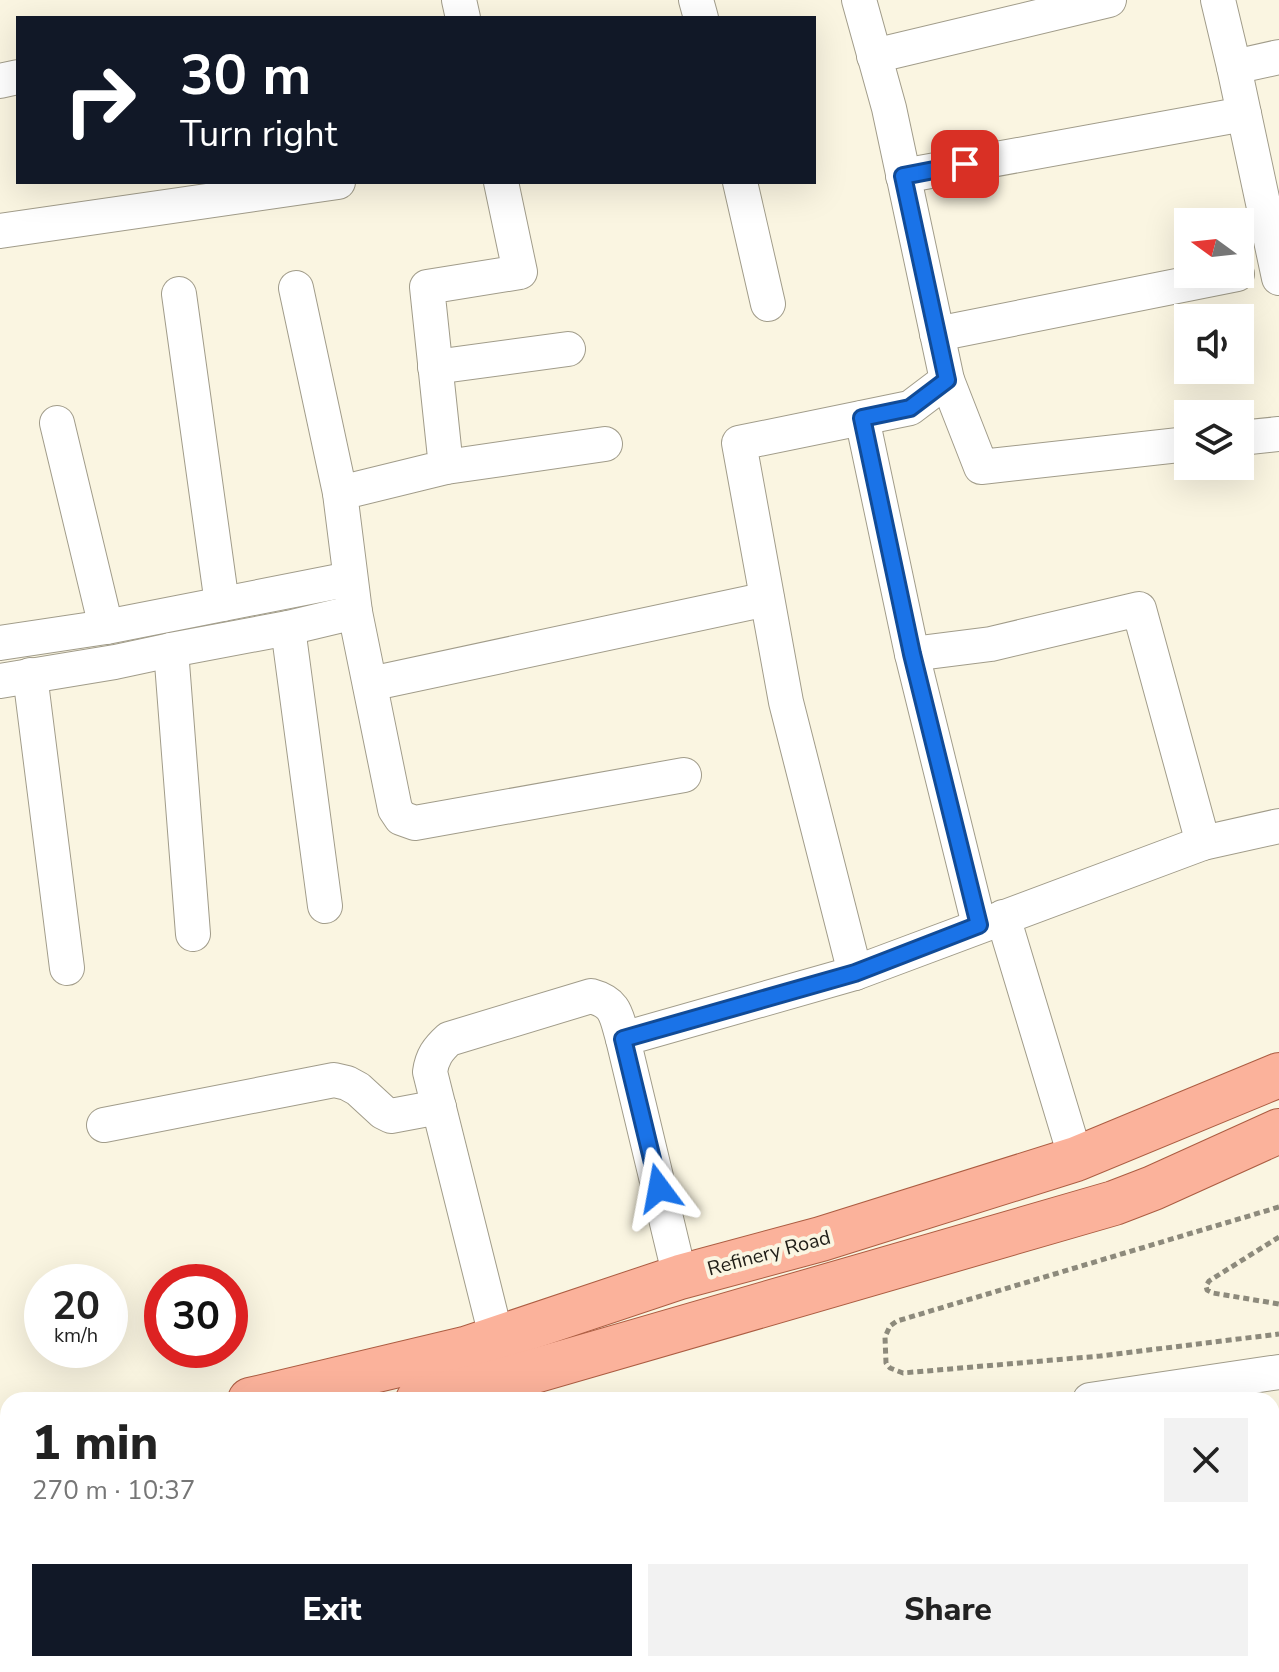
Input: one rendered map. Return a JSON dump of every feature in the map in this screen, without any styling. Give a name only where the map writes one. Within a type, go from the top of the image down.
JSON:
[{"type":"main road","name":"Refinery Road","points":[[436,1392],[680,1277],[821,1239],[1076,1159],[1279,1075]]},
{"type":"main road","name":"Refinery Road","points":[[309,1392],[492,1367],[1114,1203],[1279,1131]]},
{"type":"street","points":[[859,0],[889,108],[947,380],[981,467],[1174,446]]},
{"type":"street","points":[[874,56],[1109,0]]},
{"type":"street","points":[[1218,0],[1244,114],[1270,195],[1278,272],[1254,273]]},
{"type":"street","points":[[1234,67],[1279,57]]},
{"type":"street","points":[[903,176],[1244,114]]},
{"type":"street","points":[[0,231],[324,184]]},
{"type":"street","points":[[446,467],[427,287],[520,272],[501,184]]},
{"type":"street","points":[[740,184],[768,304]]},
{"type":"street","points":[[937,334],[1174,287]]},
{"type":"street","points":[[296,288],[340,493],[352,596],[395,809],[401,818],[415,823],[684,775]]},
{"type":"street","points":[[179,294],[222,604]]},
{"type":"street","points":[[435,367],[568,349]]},
{"type":"street","points":[[855,973],[786,702],[739,443],[910,408],[947,380]]},
{"type":"street","points":[[862,418],[912,654],[991,921],[1076,1159]]},
{"type":"street","points":[[57,423],[106,627]]},
{"type":"street","points":[[1254,437],[1279,434]]},
{"type":"street","points":[[340,493],[446,467],[605,444]]},
{"type":"street","points":[[0,643],[106,627],[222,604],[352,596]]},
{"type":"street","points":[[67,968],[15,678],[288,628],[352,596]]},
{"type":"street","points":[[370,684],[767,599]]},
{"type":"street","points":[[912,654],[991,644],[1139,609],[1203,843]]},
{"type":"street","points":[[288,628],[325,906]]},
{"type":"street","points":[[171,650],[193,934]]},
{"type":"street","points":[[623,1039],[855,973],[1203,843],[1279,826]]},
{"type":"street","points":[[492,1367],[430,1072],[438,1049],[449,1039],[591,996],[604,999],[614,1009],[680,1277]]},
{"type":"street","points":[[104,1125],[334,1080],[358,1089],[391,1116],[439,1107]]},
{"type":"street","points":[[1144,1392],[1279,1372]]},
{"type":"path","points":[[1279,1207],[897,1321],[886,1331],[886,1363],[903,1373],[1100,1356],[1279,1334]]},
{"type":"path","points":[[1279,1237],[1209,1281],[1206,1286],[1213,1293],[1279,1304]]},
{"type":"route","points":[[659,1188],[623,1039],[855,973],[979,925],[912,654],[862,418],[910,408],[947,380],[903,176],[965,164]]}]
